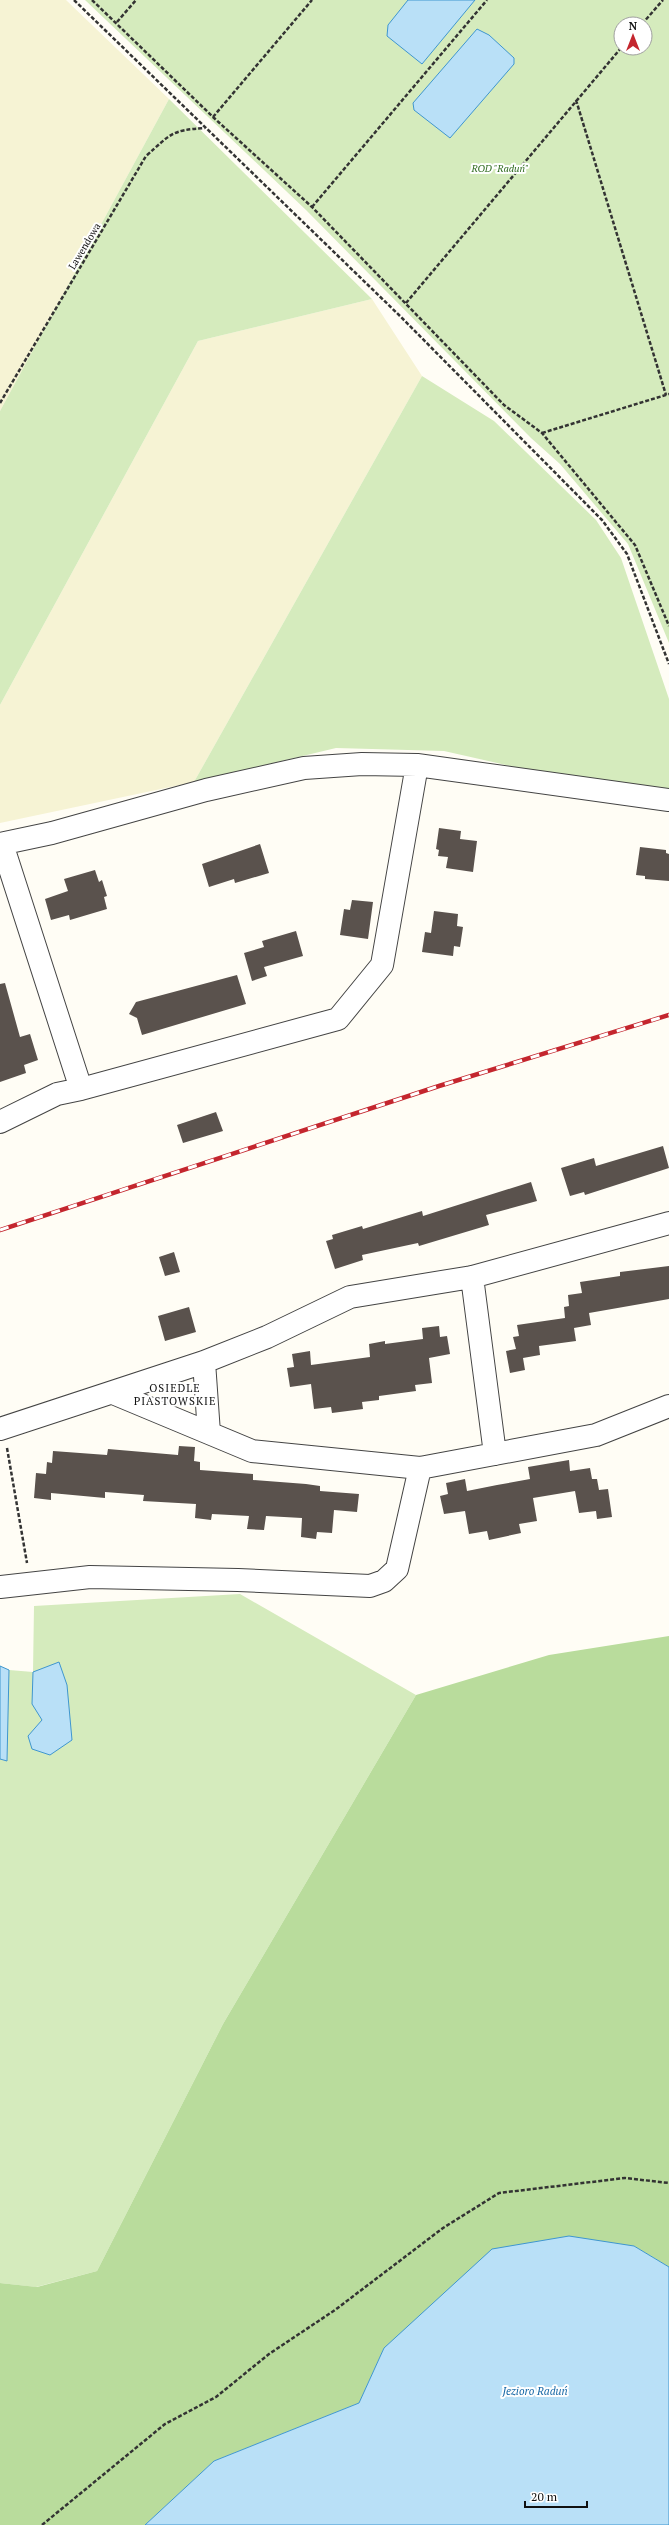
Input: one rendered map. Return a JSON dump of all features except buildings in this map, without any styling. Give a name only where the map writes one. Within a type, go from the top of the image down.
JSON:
[{"type":"street","points":[[80,1089],[1,844],[52,833],[254,778],[304,768],[362,764],[417,765],[669,800]]},
{"type":"street","points":[[0,1122],[58,1094],[338,1019],[382,966],[417,765]]},
{"type":"street","points":[[2,1435],[113,1393],[204,1362],[267,1337],[350,1297],[472,1277],[669,1223]]},
{"type":"street","points":[[472,1277],[495,1454]]},
{"type":"street","points":[[204,1362],[209,1433]]},
{"type":"street","points":[[113,1393],[252,1451],[420,1468],[596,1435],[669,1406]]},
{"type":"street","points":[[0,1587],[90,1577],[238,1580],[370,1586],[384,1581],[397,1569],[420,1468]]},
{"type":"path","points":[[74,0],[401,317],[602,520],[627,554],[669,664]]},
{"type":"path","points":[[92,0],[117,22],[213,117],[312,207],[504,405],[542,433],[635,545],[669,626]]},
{"type":"path","points":[[117,22],[136,0]]},
{"type":"path","points":[[213,117],[312,0]]},
{"type":"path","points":[[312,207],[487,0]]},
{"type":"path","points":[[649,16],[663,0]]},
{"type":"path","points":[[406,303],[614,56]]},
{"type":"path","points":[[542,433],[668,394],[576,100]]},
{"type":"path","name":"Lawendowa","points":[[0,403],[146,156],[168,136],[180,130],[205,128]]},
{"type":"path","points":[[2,1435],[30,1583]]},
{"type":"path","points":[[42,2525],[165,2424],[216,2397],[269,2354],[334,2310],[443,2228],[499,2193],[625,2178],[669,2183]]},
{"type":"shaded area","points":[[0,0],[66,0],[169,99],[0,411]]},
{"type":"shaded area","points":[[372,299],[422,376],[194,782],[0,823],[0,705],[198,341]]},
{"type":"green space","name":"ROD \"Raduń\"","points":[[85,0],[669,0],[669,643],[628,544],[560,464],[531,438],[306,210]]},
{"type":"green space","points":[[169,99],[372,299],[198,341],[0,705],[0,411]]},
{"type":"green space","points":[[422,376],[494,421],[596,520],[621,558],[669,699],[669,792],[577,781],[444,751],[336,748],[194,782]]},
{"type":"green space","points":[[240,1594],[416,1695],[223,2024],[97,2271],[36,2287],[0,2283],[0,1666],[9,1670],[33,1672],[34,1606]]},
{"type":"green space","points":[[669,1636],[669,2267],[634,2246],[384,2348],[359,2403],[214,2461],[145,2525],[0,2525],[0,2283],[37,2287],[97,2271],[223,2024],[416,1695],[549,1655]]},
{"type":"water","points":[[408,0],[475,0],[422,64],[387,36],[388,25]]},
{"type":"water","points":[[477,29],[489,35],[514,58],[514,64],[450,138],[414,110],[413,103]]},
{"type":"water","points":[[59,1662],[67,1685],[72,1740],[50,1755],[32,1749],[28,1736],[42,1720],[32,1704],[33,1672]]},
{"type":"water","points":[[0,1666],[9,1670],[7,1761],[0,1759]]},
{"type":"water","name":"Jezioro Raduń","points":[[569,2236],[634,2246],[669,2267],[669,2525],[145,2525],[214,2461],[359,2403],[384,2348],[492,2249]]},
{"type":"railway","points":[[0,1230],[439,1086],[669,1015]]},
{"type":"district","name":"OSIEDLE PIASTOWSKIE","points":[[175,1394]]}]
